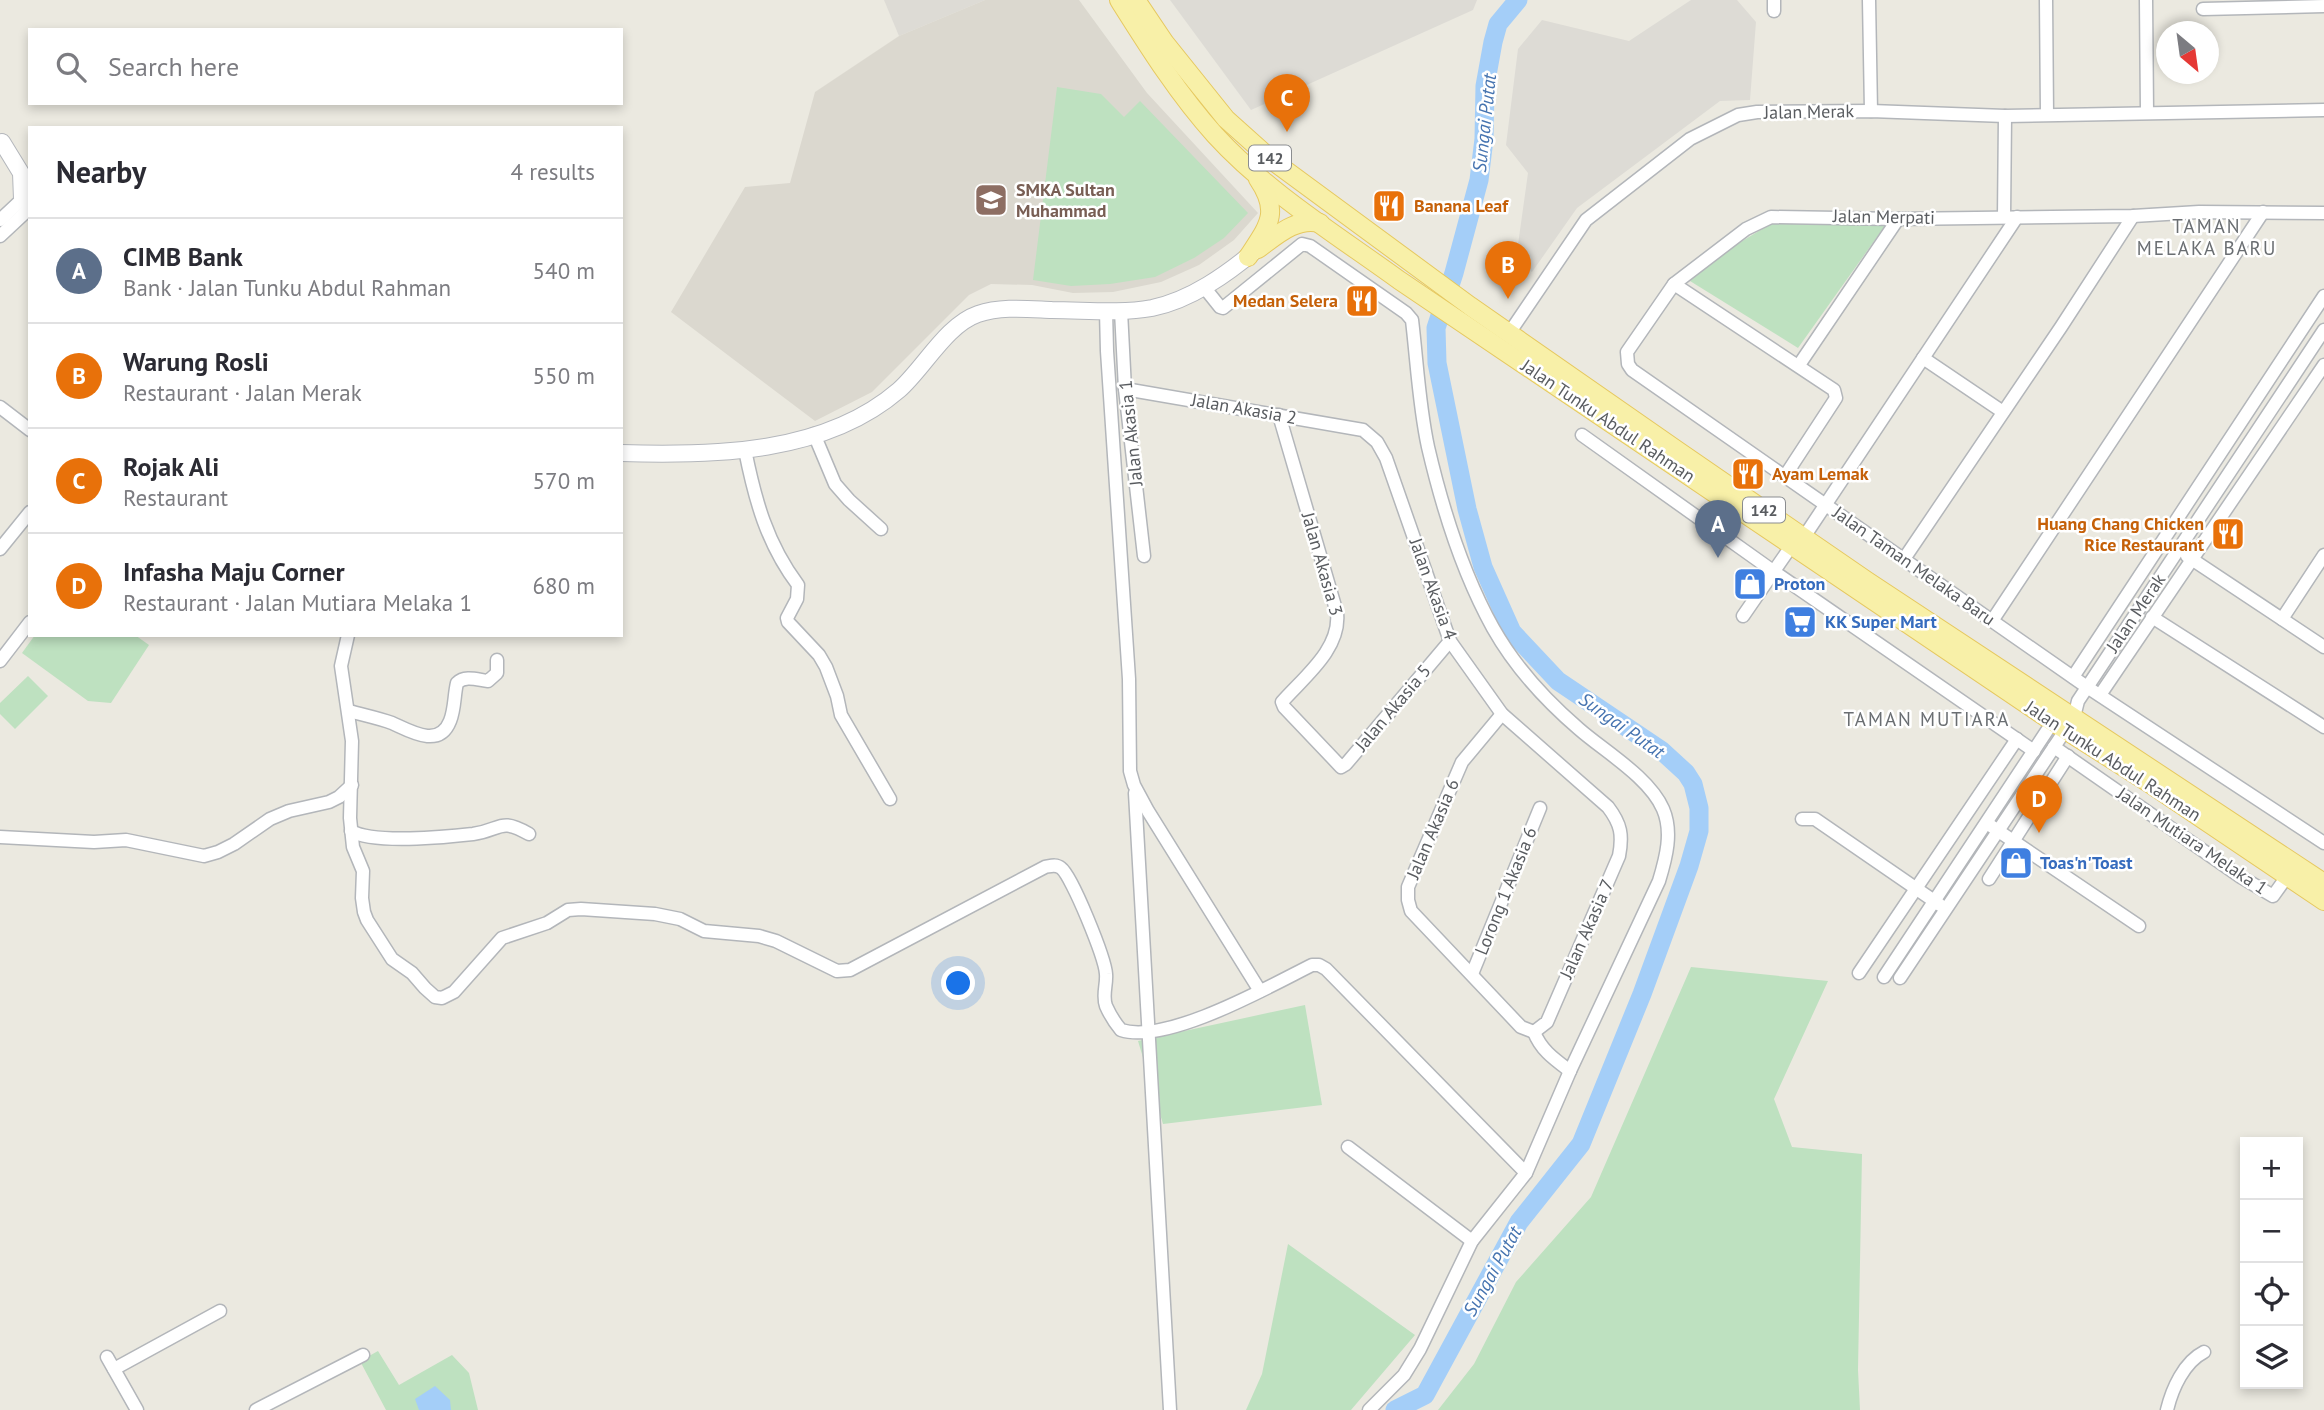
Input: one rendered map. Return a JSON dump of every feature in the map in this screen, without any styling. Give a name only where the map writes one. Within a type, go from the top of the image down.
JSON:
[{"type":"main road","name":"Jalan Tunku Abdul Rahman","points":[[1119,0],[1156,58],[1215,135],[1299,208],[1429,300],[1510,332],[1798,541]]},
{"type":"main road","name":"Jalan Tunku Abdul Rahman","points":[[1136,0],[1226,119],[1273,161],[1437,282],[1465,314],[1798,541],[2324,883]]},
{"type":"main road","points":[[1226,119],[1245,146],[1291,186],[1299,208]]},
{"type":"main road","points":[[1,141],[28,165]]},
{"type":"main road","points":[[1,141],[21,173],[27,200]]},
{"type":"main road","points":[[1234,154],[1268,194],[1271,206],[1270,219],[1248,257]]},
{"type":"main road","points":[[1248,257],[1299,208]]},
{"type":"main road","points":[[1299,208],[1326,211],[1410,262]]},
{"type":"main road","points":[[623,453],[745,450],[814,434],[855,419],[898,390],[954,329],[975,315],[1008,309],[1113,311],[1165,304],[1204,287],[1293,226],[1307,221],[1320,223]]},
{"type":"main road","name":"Jalan Tunku Abdul Rahman","points":[[2066,716],[2324,901]]},
{"type":"street","points":[[1869,0],[1871,111]]},
{"type":"street","points":[[2046,0],[2047,114]]},
{"type":"street","points":[[2146,0],[2147,112]]},
{"type":"street","points":[[2203,9],[2246,3],[2324,6]]},
{"type":"street","name":"Jalan Merak","points":[[1510,332],[1586,220],[1690,139],[1738,115],[1757,112],[1871,111],[2006,116],[2324,110]]},
{"type":"street","points":[[1743,616],[1773,571],[1826,505],[1923,358],[2011,217],[2006,116]]},
{"type":"street","points":[[0,236],[5,220],[27,200]]},
{"type":"street","name":"Jalan Merpati","points":[[1627,352],[1674,284],[1746,229],[1771,217],[1898,219],[2133,216],[2199,212],[2324,214]]},
{"type":"street","points":[[1993,621],[2263,212]]},
{"type":"street","points":[[1904,559],[2133,216]]},
{"type":"street","points":[[1799,365],[1898,219]]},
{"type":"street","points":[[1204,287],[1223,309],[1302,244],[1310,246],[1406,313],[1412,320],[1428,446],[1459,552],[1493,628],[1525,677],[1543,697],[1650,787],[1666,819],[1666,860],[1659,881],[1570,1070],[1526,1173],[1472,1241],[1415,1358],[1404,1375],[1369,1410]]},
{"type":"street","points":[[1384,297],[1399,280]]},
{"type":"street","points":[[1674,284],[1833,390],[1836,398],[1785,476]]},
{"type":"street","points":[[2073,677],[2324,296]]},
{"type":"street","points":[[1113,311],[1107,351],[1129,672],[1129,758],[1134,785],[1170,1410]]},
{"type":"street","name":"Jalan Akasia 1","points":[[1113,311],[1125,389],[1144,556]]},
{"type":"street","name":"Jalan Merak","points":[[2066,716],[2324,330]]},
{"type":"street","name":"Jalan Taman Melaka Baru","points":[[1627,352],[1628,364],[1632,370],[2087,687],[2324,843]]},
{"type":"street","points":[[1923,358],[2003,412]]},
{"type":"street","name":"Jalan Merak","points":[[2100,695],[2324,365]]},
{"type":"street","name":"Jalan Akasia 2","points":[[1125,389],[1363,430]]},
{"type":"street","points":[[2255,401],[2285,422]]},
{"type":"street","points":[[0,407],[28,428]]},
{"type":"street","name":"Jalan Akasia 3","points":[[1279,415],[1339,625],[1335,638],[1326,651],[1285,698]]},
{"type":"street","name":"Jalan Akasia 4","points":[[1363,430],[1377,442],[1386,458],[1451,641],[1503,714],[1608,807],[1618,820]]},
{"type":"street","points":[[814,434],[835,484],[881,529]]},
{"type":"street","points":[[1582,435],[2034,751]]},
{"type":"street","points":[[745,450],[762,522],[798,585],[797,598],[787,618],[788,622],[819,655],[826,667],[841,715],[890,799]]},
{"type":"street","points":[[2203,479],[2218,490]]},
{"type":"street","points":[[0,549],[28,514]]},
{"type":"street","points":[[2178,550],[2324,647]]},
{"type":"street","points":[[2282,619],[2324,555]]},
{"type":"street","points":[[2152,617],[2324,727]]},
{"type":"street","points":[[0,661],[28,625]]},
{"type":"street","points":[[348,637],[341,666],[352,741],[351,831],[353,847],[363,872],[362,898],[367,920],[392,959],[412,973],[435,997],[442,998],[454,992],[502,938],[547,923],[568,910],[581,909],[655,914],[680,919],[704,931],[758,936],[837,971],[849,970],[983,898],[1045,867],[1056,865],[1063,869],[1071,882],[1104,963],[1107,975],[1104,995],[1109,1013],[1121,1030],[1149,1033],[1195,1019],[1312,965],[1319,965],[1326,969],[1526,1173]]},
{"type":"street","name":"Jalan Akasia 5","points":[[1285,698],[1283,707],[1341,767],[1451,641]]},
{"type":"street","points":[[349,711],[391,723],[416,734],[434,736],[446,729],[450,722],[457,683],[467,678],[488,681],[497,673],[497,660]]},
{"type":"street","name":"Jalan Akasia 6","points":[[1503,714],[1462,762],[1408,887],[1408,900],[1412,911],[1521,1027],[1534,1032],[1550,1056],[1570,1070]]},
{"type":"street","points":[[1900,978],[2054,747],[2066,716]]},
{"type":"street","points":[[1884,976],[2034,751],[2066,716]]},
{"type":"street","points":[[1859,973],[2017,739]]},
{"type":"street","name":"Jalan Mutiara Melaka 1","points":[[2054,747],[2241,877],[2273,896],[2288,875]]},
{"type":"street","points":[[1989,879],[2068,756]]},
{"type":"street","points":[[2,841],[126,840],[204,856],[234,844],[270,819],[289,811],[329,803],[352,785]]},
{"type":"street","points":[[1134,785],[1260,991]]},
{"type":"street","name":"Lorong 1 Akasia 6","points":[[1472,974],[1540,808]]},
{"type":"street","points":[[1802,819],[1815,819],[1946,909]]},
{"type":"street","name":"Jalan Akasia 7","points":[[1534,1032],[1546,1022],[1619,856],[1623,838],[1618,820]]},
{"type":"street","points":[[1986,822],[2139,926]]},
{"type":"street","points":[[351,831],[359,836],[372,838],[416,837],[476,833],[502,824],[514,825],[529,834]]},
{"type":"street","points":[[1348,1147],[1472,1241]]},
{"type":"street","points":[[114,1369],[220,1311]]},
{"type":"street","points":[[2166,1410],[2190,1361],[2204,1352]]},
{"type":"street","points":[[256,1410],[363,1355]]},
{"type":"street","points":[[107,1357],[137,1410]]},
{"type":"shaded area","points":[[884,0],[985,0],[899,36]]},
{"type":"shaded area","name":"SMKA Sultan Muhammad","points":[[985,0],[1079,0],[1147,93],[1258,213],[1234,240],[1199,265],[1161,282],[1113,292],[1073,293],[1032,285],[991,284],[969,295],[872,392],[815,421],[671,312],[745,187],[790,183],[815,92],[899,36]]},
{"type":"shaded area","points":[[1170,0],[1477,0],[1473,10],[1251,110]]},
{"type":"shaded area","points":[[1691,0],[1737,0],[1756,22],[1750,100],[1720,101],[1577,208],[1532,272],[1516,259],[1528,173],[1506,145],[1518,49],[1542,20],[1629,41]]},
{"type":"green space","points":[[1057,87],[1101,94],[1124,117],[1140,101],[1248,213],[1224,238],[1194,258],[1155,277],[1110,284],[1071,286],[1033,280]]},
{"type":"green space","points":[[1777,220],[1887,223],[1798,348],[1690,281],[1701,266]]},
{"type":"green space","points":[[34,637],[138,637],[149,645],[111,703],[88,701],[22,653]]},
{"type":"green space","points":[[28,676],[48,696],[15,729],[0,714],[0,703]]},
{"type":"green space","points":[[1691,967],[1828,981],[1774,1099],[1792,1147],[1862,1154],[1858,1370],[1860,1410],[1438,1410],[1474,1364],[1516,1282],[1591,1197]]},
{"type":"green space","points":[[1305,1005],[1322,1105],[1163,1124],[1138,1041]]},
{"type":"green space","points":[[1288,1244],[1415,1335],[1351,1410],[1246,1410],[1262,1374]]},
{"type":"green space","points":[[378,1351],[399,1385],[452,1355],[469,1373],[478,1410],[386,1410],[360,1361]]},
{"type":"water","points":[[435,1386],[450,1400],[451,1410],[419,1410],[415,1399]]},
{"type":"waterway","name":"Sungai Putat","points":[[1395,1410],[1425,1395],[1519,1222],[1581,1144],[1642,994],[1689,866],[1699,831],[1699,808],[1693,784],[1686,773],[1662,751],[1558,681],[1512,632],[1483,567],[1467,509],[1437,363],[1436,328],[1479,180],[1484,139],[1485,86],[1493,42],[1498,24],[1518,0]]},
{"type":"place","name":"Rojak Ali","points":[[1287,132]]},
{"type":"place","name":"SMKA Sultan Muhammad","points":[[991,200]]},
{"type":"place","name":"Banana Leaf","points":[[1389,206]]},
{"type":"place","name":"Warung Rosli","points":[[1508,299]]},
{"type":"place","name":"Medan Selera","points":[[1362,301]]},
{"type":"place","name":"Ayam Lemak","points":[[1748,474]]},
{"type":"place","name":"Huang Chang Chicken Rice Restaurant","points":[[2228,534]]},
{"type":"place","name":"CIMB Bank","points":[[1718,558]]},
{"type":"place","name":"Proton","points":[[1750,584]]},
{"type":"place","name":"KK Super Mart","points":[[1800,622]]},
{"type":"place","name":"Infasha Maju Corner","points":[[2039,833]]},
{"type":"place","name":"Toas'n'Toast","points":[[2016,863]]},
{"type":"district","name":"TAMAN MELAKA BARU","points":[[2207,237]]},
{"type":"district","name":"TAMAN MUTIARA","points":[[1927,719]]}]
